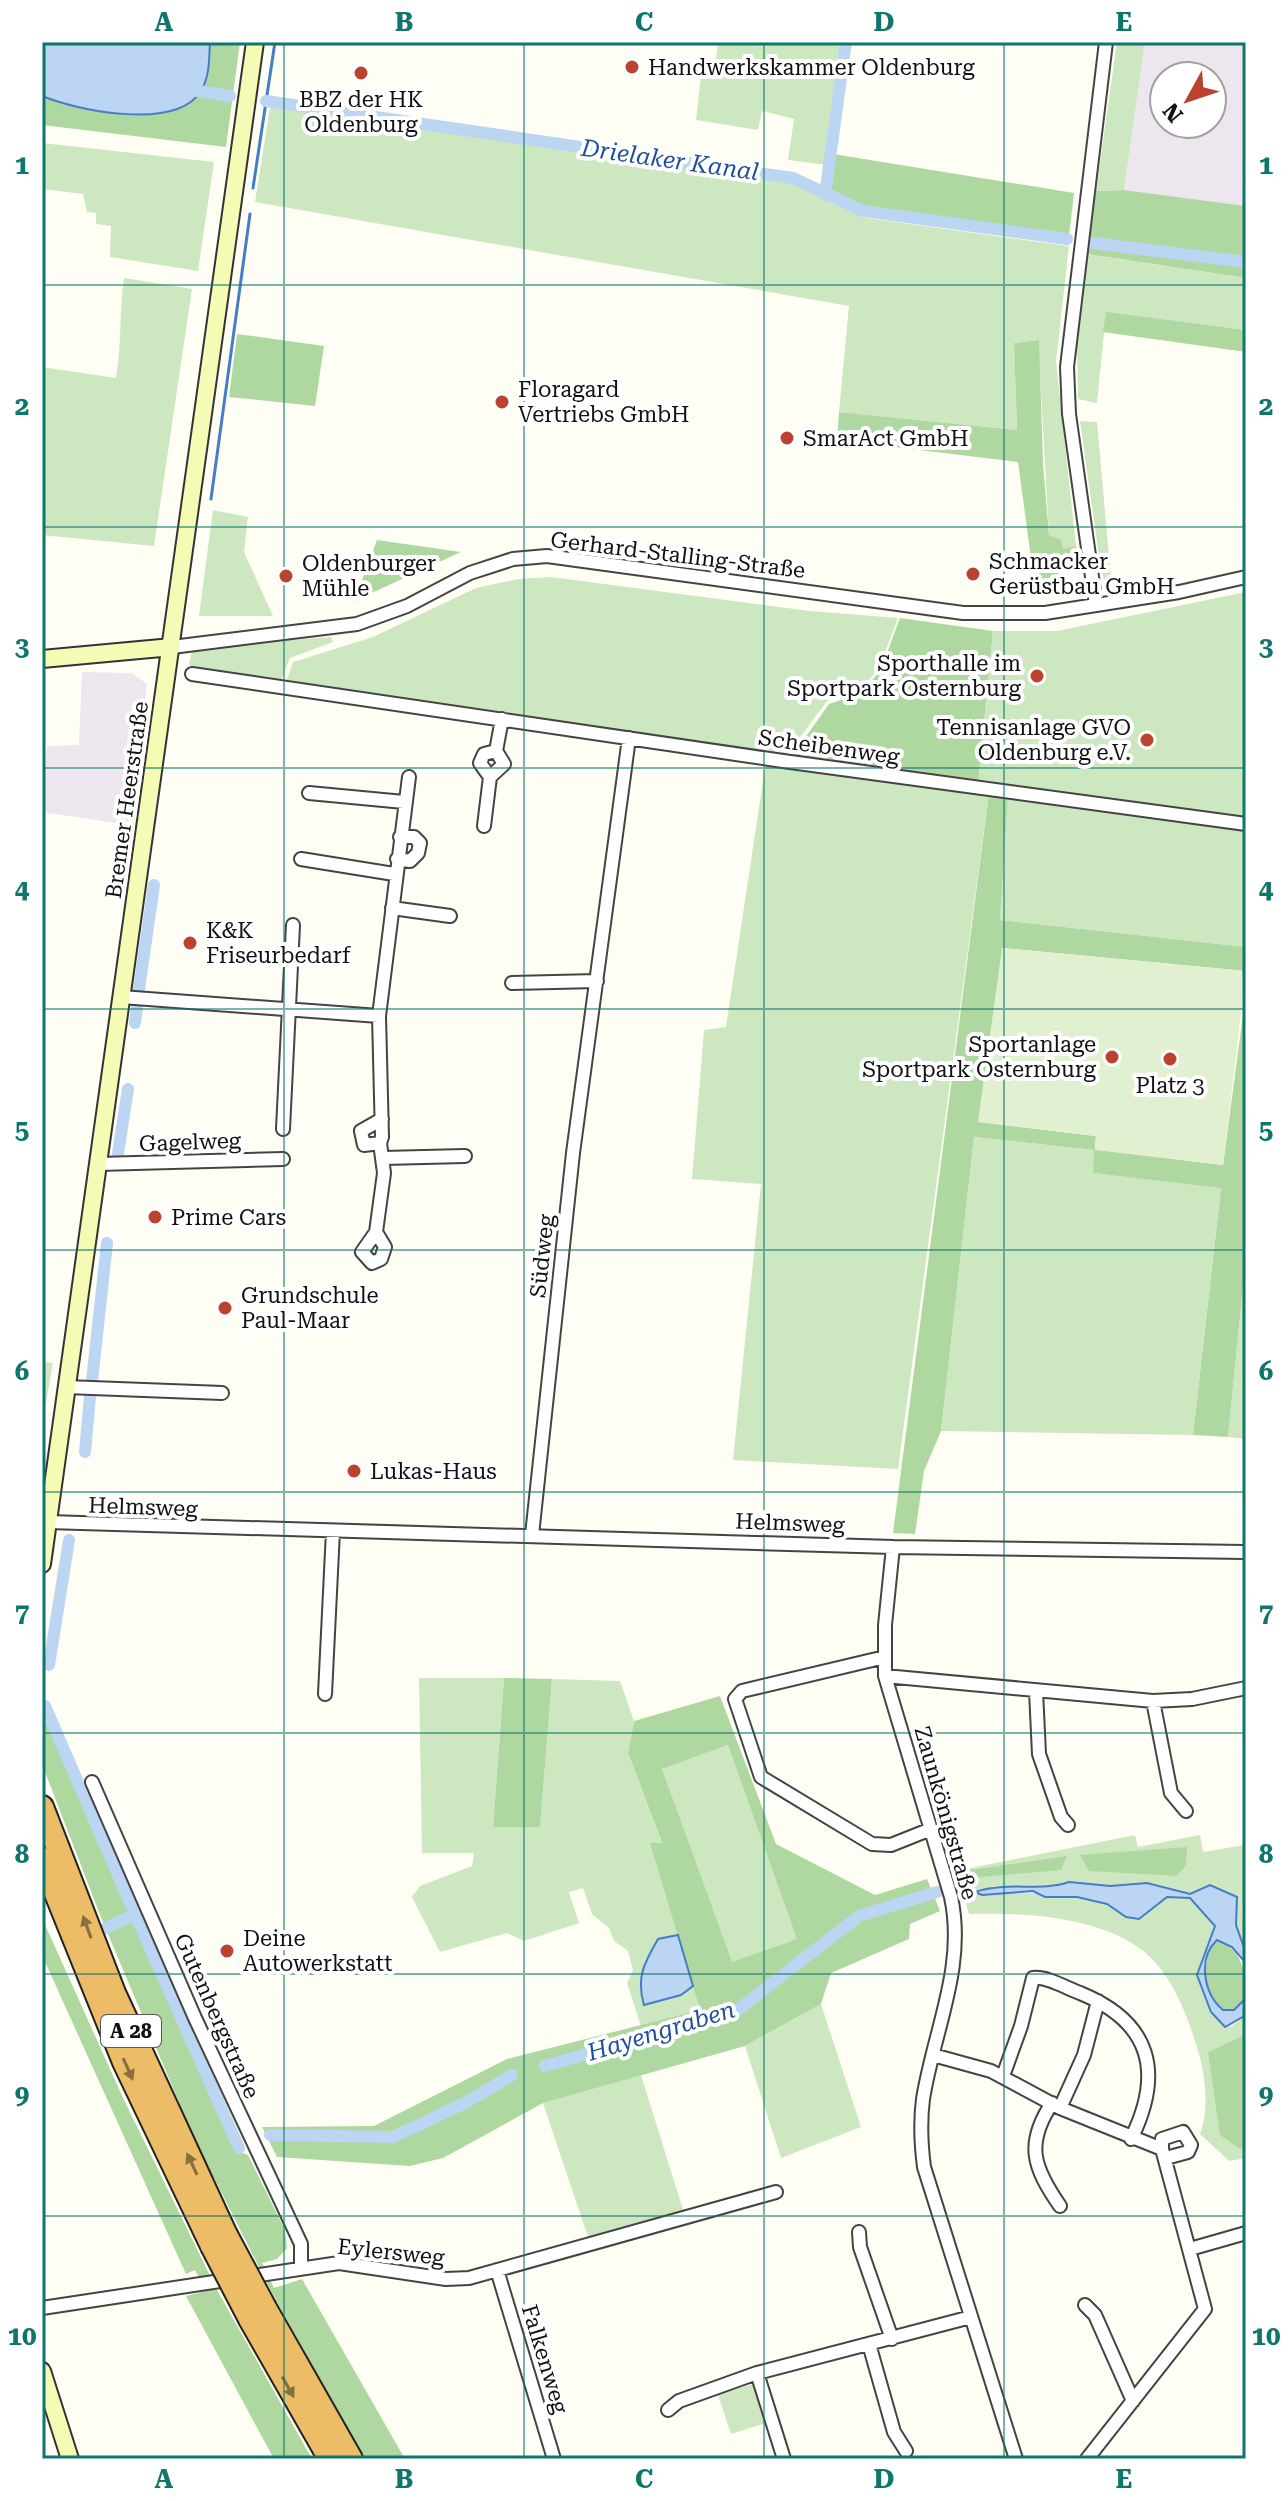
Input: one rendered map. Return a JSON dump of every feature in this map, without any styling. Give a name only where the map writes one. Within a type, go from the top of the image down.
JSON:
[{"type":"highway","name":"A 28","points":[[45,1815],[114,1993],[219,2240]]},
{"type":"highway","name":"A 28","points":[[42,1859],[124,2062],[258,2314],[330,2459]]},
{"type":"highway","name":"A 28","points":[[258,2314],[351,2459]]},
{"type":"street","name":"Bremer Heerstraße","points":[[42,1564],[255,42]]},
{"type":"street","points":[[1096,605],[1069,414],[1067,367],[1078,251],[1106,42]]},
{"type":"street","name":"Gerhard-Stalling-Straße","points":[[172,647],[357,624],[407,606],[470,573],[513,559],[547,556],[963,613],[1045,613],[1246,577]]},
{"type":"street","points":[[42,659],[172,647]]},
{"type":"street","name":"Scheibenweg","points":[[192,674],[1246,824]]},
{"type":"street","points":[[484,826],[490,777],[480,763],[484,754],[496,751],[502,719]]},
{"type":"street","name":"Südweg","points":[[532,1535],[573,1153],[629,738]]},
{"type":"street","points":[[376,1232],[383,1158],[380,1143],[379,1016],[394,874],[409,777]]},
{"type":"street","points":[[309,793],[404,802]]},
{"type":"street","points":[[397,859],[410,861],[418,853],[420,843],[414,837],[400,837]]},
{"type":"street","points":[[301,859],[394,874]]},
{"type":"street","points":[[392,908],[450,916]]},
{"type":"street","points":[[283,1129],[293,925]]},
{"type":"street","points":[[512,983],[597,981]]},
{"type":"street","points":[[121,997],[379,1016]]},
{"type":"street","points":[[380,1143],[364,1145],[361,1131],[382,1119]]},
{"type":"street","points":[[383,1158],[465,1156]]},
{"type":"street","name":"Gagelweg","points":[[98,1164],[283,1159]]},
{"type":"street","points":[[66,1387],[222,1393]]},
{"type":"street","name":"Helmsweg","points":[[48,1522],[893,1547],[1246,1552]]},
{"type":"street","points":[[325,1694],[333,1531]]},
{"type":"street","name":"Zaunkönigstraße","points":[[893,1547],[885,1676],[952,1904],[956,1944],[954,1969],[923,2100],[920,2136],[924,2167],[1016,2459]]},
{"type":"street","points":[[885,1657],[742,1691],[735,1699],[761,1777],[872,1844],[891,1845],[931,1829]]},
{"type":"street","points":[[885,1676],[1153,1701],[1192,1699],[1246,1688]]},
{"type":"street","points":[[1036,1691],[1039,1754],[1061,1817],[1068,1825]]},
{"type":"street","points":[[1153,1701],[1171,1793],[1186,1811]]},
{"type":"street","name":"Gutenbergstraße","points":[[92,1782],[202,2032],[301,2244],[301,2267]]},
{"type":"street","points":[[1003,2076],[1021,2026],[1033,1978],[1098,2001],[1119,2013],[1138,2035],[1149,2066],[1150,2089],[1131,2139]]},
{"type":"street","points":[[1060,2206],[1048,2188],[1033,2151],[1037,2126],[1056,2106],[1084,2055],[1098,2001]]},
{"type":"street","points":[[933,2055],[1003,2076],[1056,2106],[1164,2154],[1205,2309],[1087,2459]]},
{"type":"street","name":"Eylersweg","points":[[42,2308],[339,2263],[446,2279],[497,2270],[776,2192]]},
{"type":"street","points":[[859,2232],[860,2247],[892,2339]]},
{"type":"street","points":[[1190,2249],[1246,2233]]},
{"type":"street","name":"Falkenweg","points":[[497,2270],[554,2459]]},
{"type":"street","points":[[1085,2305],[1095,2315],[1133,2401]]},
{"type":"street","points":[[668,2410],[679,2401],[757,2373],[971,2317]]},
{"type":"street","points":[[869,2344],[894,2432],[906,2451]]},
{"type":"street","points":[[42,2371],[70,2459]]},
{"type":"street","points":[[757,2373],[784,2459]]},
{"type":"shaded area","points":[[1145,42],[1246,42],[1246,206],[1124,190]]},
{"type":"shaded area","points":[[82,672],[132,673],[147,684],[129,825],[42,812],[47,746],[79,745]]},
{"type":"green space","points":[[210,42],[240,42],[226,147],[42,125],[42,96],[106,112],[170,112],[208,75]]},
{"type":"green space","points":[[718,42],[841,42],[827,165],[788,160],[794,119],[762,111],[758,130],[696,120],[702,66],[715,68]]},
{"type":"green space","points":[[1117,42],[1145,42],[1124,190],[1096,191]]},
{"type":"green space","points":[[270,107],[791,182],[866,218],[1069,246],[1056,361],[1076,546],[1063,549],[1049,535],[1038,340],[1014,343],[1017,430],[839,412],[849,306],[255,202]]},
{"type":"green space","points":[[42,143],[214,162],[198,271],[110,257],[111,226],[96,224],[96,213],[87,212],[83,194],[42,189]]},
{"type":"green space","points":[[833,154],[1074,193],[1069,236],[864,208],[829,192]]},
{"type":"green space","points":[[1124,190],[1246,206],[1246,278],[1087,254],[1096,191]]},
{"type":"green space","points":[[1086,254],[1246,278],[1246,330],[1106,313],[1097,403],[1078,399],[1077,346]]},
{"type":"green space","points":[[124,278],[192,289],[154,546],[42,535],[42,367],[116,378]]},
{"type":"green space","points":[[1106,312],[1246,330],[1246,352],[1103,332]]},
{"type":"green space","points":[[237,334],[324,346],[315,406],[229,397]]},
{"type":"green space","points":[[1039,340],[1049,535],[1061,540],[1063,549],[1076,546],[1078,555],[1064,557],[1064,570],[1036,595],[1018,462],[837,440],[839,412],[1017,430],[1014,343]]},
{"type":"green space","points":[[1080,421],[1097,422],[1112,590],[1105,584],[1100,564]]},
{"type":"green space","points":[[213,510],[248,517],[244,552],[273,616],[199,616]]},
{"type":"green space","points":[[377,540],[461,552],[354,601]]},
{"type":"green space","points":[[551,577],[810,611],[898,618],[879,668],[860,691],[827,701],[785,758],[285,685],[293,662],[373,637],[476,588],[518,579]]},
{"type":"green space","points":[[1246,592],[1246,820],[978,784],[993,631],[1057,631]]},
{"type":"green space","points":[[900,618],[993,631],[978,784],[790,759],[829,704],[862,693],[881,669]]},
{"type":"green space","points":[[331,637],[333,642],[290,658],[280,683],[196,671],[189,664],[193,647]]},
{"type":"green space","points":[[766,761],[989,793],[898,1469],[733,1460],[761,1184],[692,1179],[704,1030],[726,1027]]},
{"type":"green space","points":[[989,793],[1008,797],[1000,920],[1246,947],[1246,971],[1003,948],[979,1122],[1096,1136],[1095,1149],[1223,1165],[1246,992],[1246,1256],[1228,1437],[1193,1435],[1221,1188],[1093,1173],[1094,1150],[974,1137],[941,1431],[924,1471],[915,1534],[893,1533]]},
{"type":"green space","points":[[1008,797],[1246,828],[1246,947],[1000,920]]},
{"type":"green space","name":"Sportanlage Sportpark Osternburg","points":[[1002,948],[1246,971],[1223,1165],[1095,1150],[1096,1136],[978,1122]]},
{"type":"green space","points":[[974,1137],[1095,1150],[1093,1173],[1221,1187],[1193,1435],[941,1431]]},
{"type":"green space","points":[[1246,1256],[1246,1439],[1228,1437]]},
{"type":"green space","points":[[42,1362],[53,1363],[42,1426]]},
{"type":"green space","points":[[419,1678],[504,1678],[493,1826],[540,1826],[552,1679],[620,1681],[634,1721],[628,1753],[662,1844],[651,1844],[678,1935],[658,1939],[681,1995],[693,1986],[700,2010],[641,2026],[627,1983],[633,1970],[628,1951],[614,1941],[609,1928],[592,1914],[583,1888],[569,1892],[579,1923],[524,1941],[507,1933],[440,1952],[412,1897],[420,1886],[472,1866],[474,1853],[422,1853]]},
{"type":"green space","points":[[504,1678],[552,1679],[540,1827],[493,1827]]},
{"type":"green space","points":[[720,1696],[776,1844],[875,1895],[927,1879],[940,1911],[910,1924],[909,1939],[831,1973],[821,2004],[745,2046],[543,2103],[443,2158],[410,2166],[277,2157],[262,2127],[374,2126],[507,2059],[700,2010],[650,1843],[662,1843],[628,1753],[634,1721]],"holes":[[[728,1745],[797,1939],[732,1962],[662,1769]]]},
{"type":"green space","points":[[45,1711],[236,2150],[248,2155],[285,2230],[287,2248],[277,2259],[262,2263],[274,2288],[302,2279],[405,2459],[366,2459],[270,2289],[195,2140],[102,1920],[42,1764]]},
{"type":"green space","points":[[728,1745],[798,1939],[731,1963],[662,1769]]},
{"type":"green space","points":[[1243,1829],[1246,1829],[1246,1881],[1242,1910],[1246,1953],[1236,1925],[1237,1897],[1210,1885],[1191,1894],[1147,1883],[1110,1886],[1069,1882],[1054,1886],[993,1886],[982,1895],[1028,1893],[1077,1897],[1106,1904],[1139,1919],[1164,1899],[1179,1895],[1193,1902],[1205,1914],[1216,1926],[1197,1975],[1211,2012],[1230,2027],[1246,2015],[1246,2034],[1208,2052],[1240,2149],[1246,2147],[1246,2158],[1229,2161],[1200,2134],[1206,2101],[1199,2055],[1178,1998],[1166,1976],[1150,1957],[1133,1944],[1089,1925],[1039,1916],[969,1914],[956,1871],[1135,1835],[1138,1847],[1200,1835],[1203,1852],[1245,1845]]},
{"type":"green space","points":[[1187,1847],[1186,1865],[1177,1876],[1089,1871],[1080,1855]]},
{"type":"green space","points":[[1067,1856],[1061,1870],[981,1877],[961,1883],[957,1872]]},
{"type":"green space","points":[[42,1918],[124,2100],[217,2290],[312,2459],[274,2459],[186,2296],[206,2291],[195,2270],[186,2274],[42,1955]]},
{"type":"green space","points":[[1217,1940],[1233,1950],[1243,1971],[1246,1998],[1234,2010],[1223,2009],[1215,2003],[1206,1983],[1207,1959]]},
{"type":"green space","points":[[821,2004],[861,2127],[781,2158],[745,2046]]},
{"type":"green space","points":[[1246,2034],[1246,2147],[1240,2149],[1220,2135],[1208,2052]]},
{"type":"green space","points":[[641,2075],[684,2213],[589,2240],[543,2103]]},
{"type":"green space","points":[[753,2384],[766,2423],[731,2434],[718,2395]]},
{"type":"water","points":[[42,42],[210,42],[208,73],[201,91],[189,103],[171,111],[149,114],[102,112],[42,96]]},
{"type":"water","points":[[1069,1882],[1110,1886],[1147,1883],[1190,1894],[1210,1885],[1237,1897],[1236,1925],[1246,1953],[1246,1996],[1244,1961],[1232,1947],[1217,1940],[1207,1957],[1205,1976],[1211,1995],[1223,2010],[1234,2010],[1246,1998],[1246,2015],[1225,2027],[1211,2012],[1197,1975],[1215,1926],[1190,1898],[1167,1897],[1139,1919],[1126,1917],[1107,1904],[1077,1897],[1045,1897],[1033,1891],[982,1895],[975,1892],[999,1887]]},
{"type":"water","points":[[678,1935],[693,1986],[681,1995],[644,2005],[641,1979],[649,1956],[658,1939]]},
{"type":"waterway","points":[[253,188],[275,42]]},
{"type":"waterway","points":[[825,195],[846,42]]},
{"type":"waterway","name":"Drielaker Kanal","points":[[185,89],[230,96]]},
{"type":"waterway","name":"Drielaker Kanal","points":[[266,101],[793,178],[863,211],[1067,239]]},
{"type":"waterway","points":[[211,499],[250,214]]},
{"type":"waterway","name":"Drielaker Kanal","points":[[1093,243],[1246,262]]},
{"type":"waterway","points":[[139,989],[154,885]]},
{"type":"waterway","points":[[135,1023],[137,1008]]},
{"type":"waterway","points":[[117,1160],[128,1089]]},
{"type":"waterway","points":[[92,1381],[107,1243]]},
{"type":"waterway","points":[[85,1452],[90,1396]]},
{"type":"waterway","points":[[49,1665],[69,1540]]},
{"type":"waterway","points":[[45,1706],[135,1914]]},
{"type":"waterway","name":"Hayengraben","points":[[545,2066],[735,2012],[859,1916],[937,1892]]},
{"type":"waterway","name":"Hayengraben","points":[[106,1928],[135,1914],[239,2148]]},
{"type":"waterway","name":"Hayengraben","points":[[270,2135],[393,2137],[465,2103],[512,2075]]},
{"type":"place","name":"Handwerkskammer Oldenburg","points":[[632,67]]},
{"type":"place","name":"BBZ der HK Oldenburg","points":[[361,73]]},
{"type":"place","name":"Floragard Vertriebs GmbH","points":[[502,402]]},
{"type":"place","name":"SmarAct GmbH","points":[[787,438]]},
{"type":"place","name":"Schmacker Gerüstbau GmbH","points":[[973,574]]},
{"type":"place","name":"Oldenburger Mühle","points":[[286,576]]},
{"type":"place","name":"Sporthalle im Sportpark Osternburg","points":[[1037,676]]},
{"type":"place","name":"Tennisanlage GVO Oldenburg e.V.","points":[[1147,740]]},
{"type":"place","name":"K&K Friseurbedarf","points":[[190,943]]},
{"type":"place","name":"Sportanlage Sportpark Osternburg","points":[[1112,1057]]},
{"type":"place","name":"Platz 3","points":[[1170,1059]]},
{"type":"place","name":"Prime Cars","points":[[155,1217]]},
{"type":"place","name":"Grundschule Paul-Maar","points":[[225,1308]]},
{"type":"place","name":"Lukas-Haus","points":[[354,1471]]},
{"type":"place","name":"Deine Autowerkstatt","points":[[227,1951]]}]
